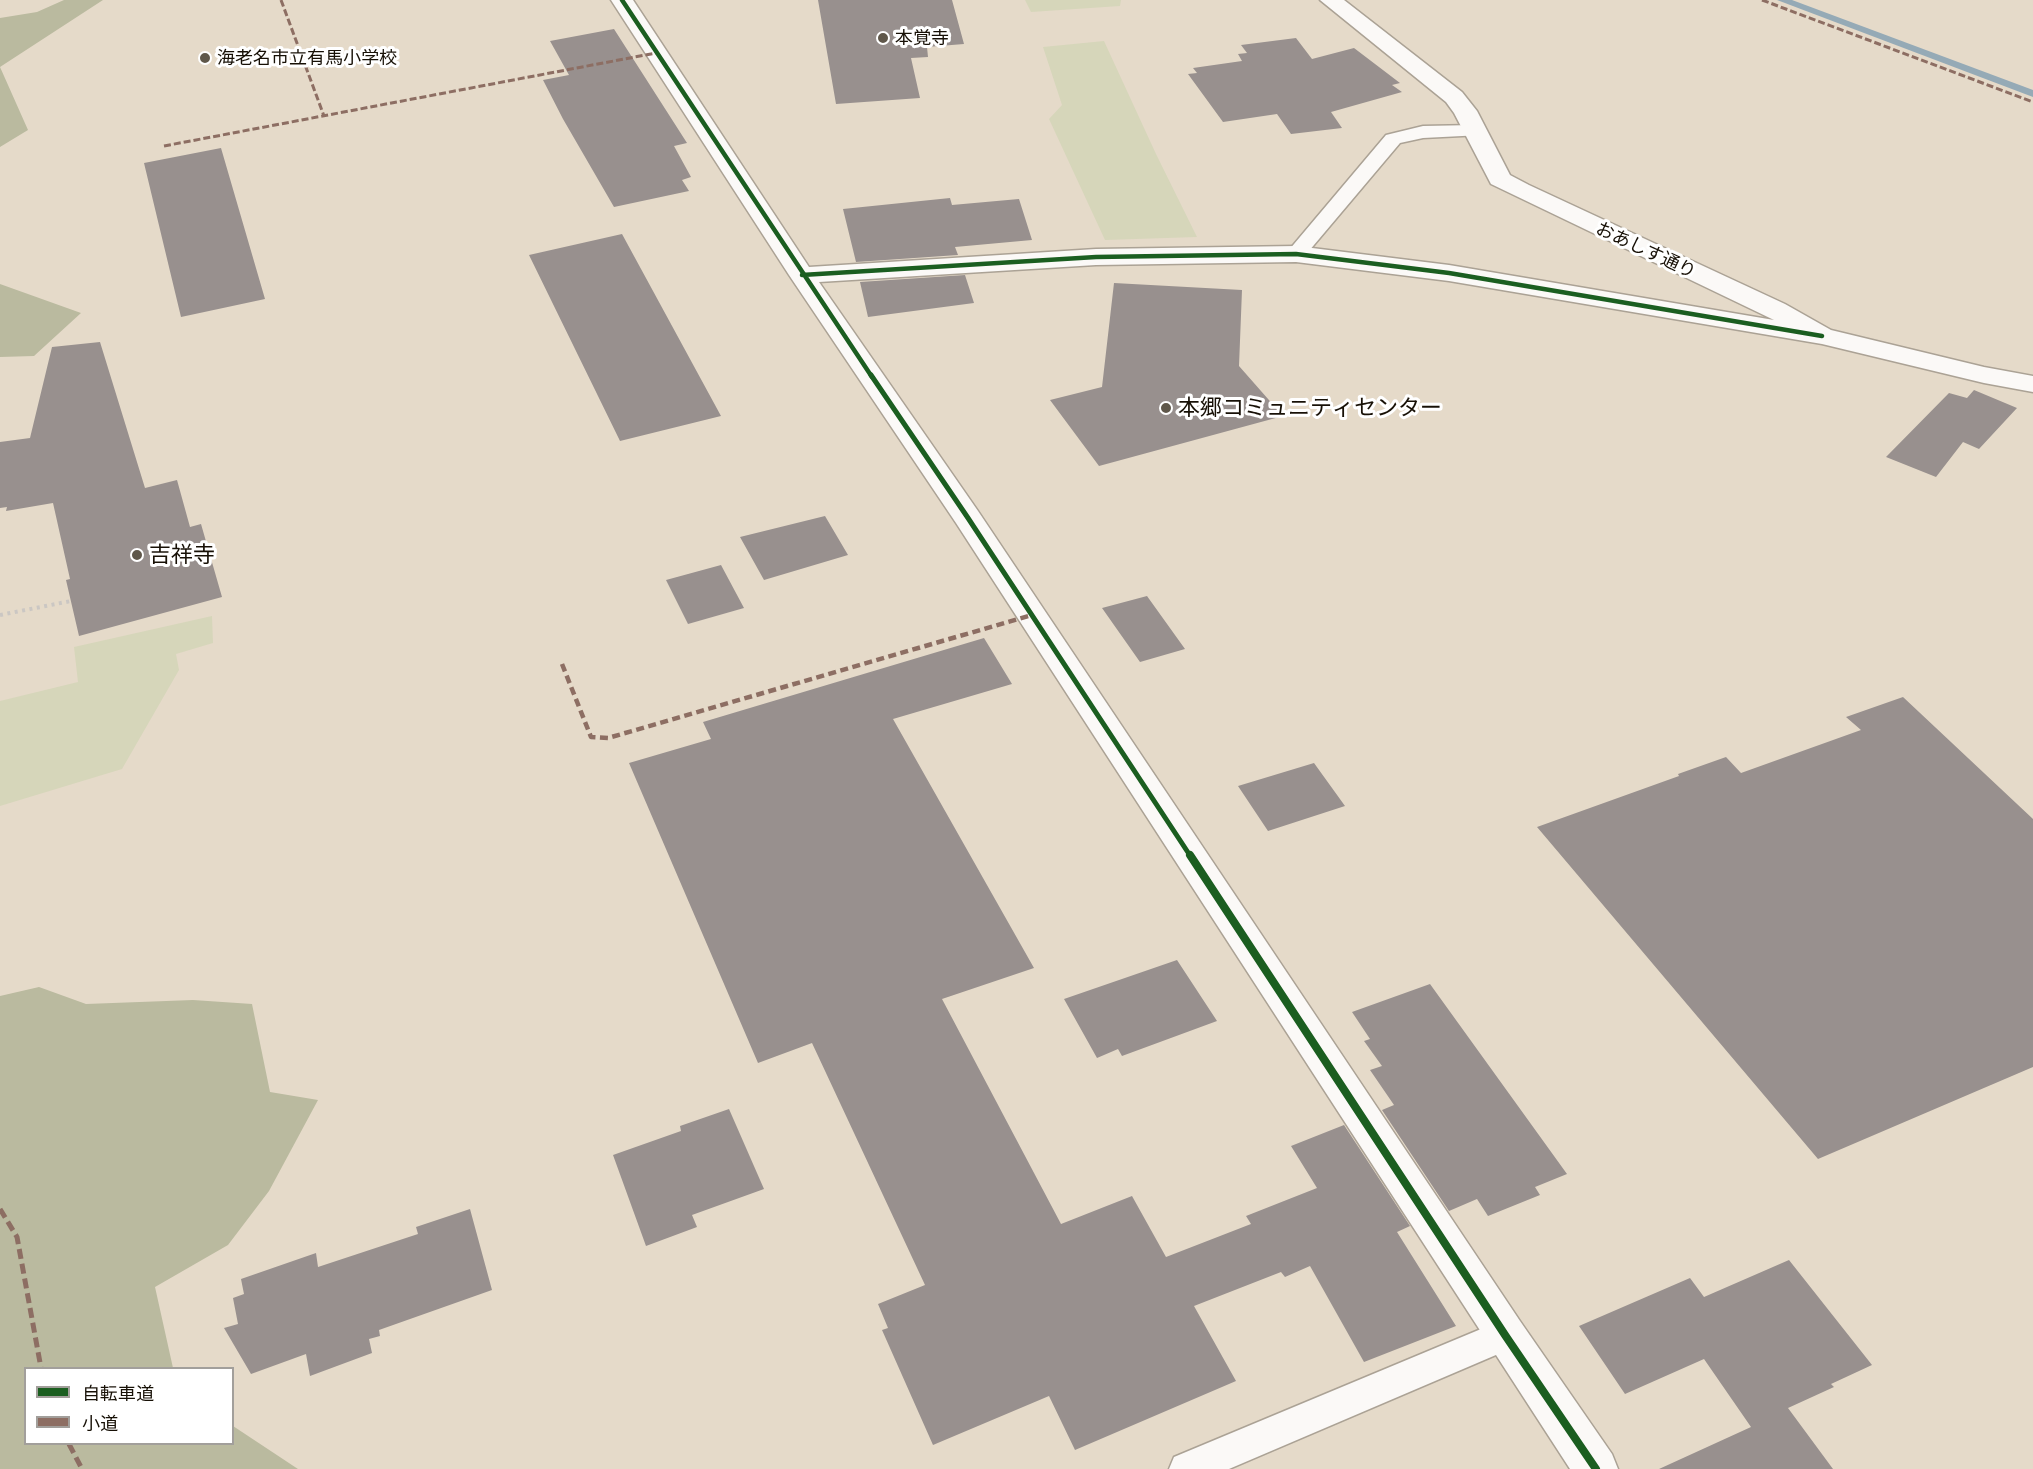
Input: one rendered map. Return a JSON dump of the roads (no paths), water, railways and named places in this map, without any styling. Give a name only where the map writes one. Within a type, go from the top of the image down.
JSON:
[{"type":"street","points":[[622,0],[802,275],[975,528],[1505,1335],[1596,1469]]},
{"type":"street","name":"おあしす通り","points":[[1331,0],[1454,97],[1500,179],[1520,190],[1776,310],[1822,336],[1984,375],[2033,384]]},
{"type":"street","points":[[802,275],[1096,257],[1296,254],[1449,273],[1822,336]]},
{"type":"lane","points":[[1296,254],[1393,139],[1423,132],[1475,131]]},
{"type":"lane","points":[[1187,1469],[1505,1335]]},
{"type":"waterway","points":[[1782,0],[2033,94]]},
{"type":"place","name":"本覚寺","points":[[883,38]]},
{"type":"place","name":"海老名市立有馬小学校","points":[[205,58]]},
{"type":"place","name":"本郷コミュニティセンター","points":[[1166,408]]},
{"type":"place","name":"吉祥寺","points":[[137,555]]}]
